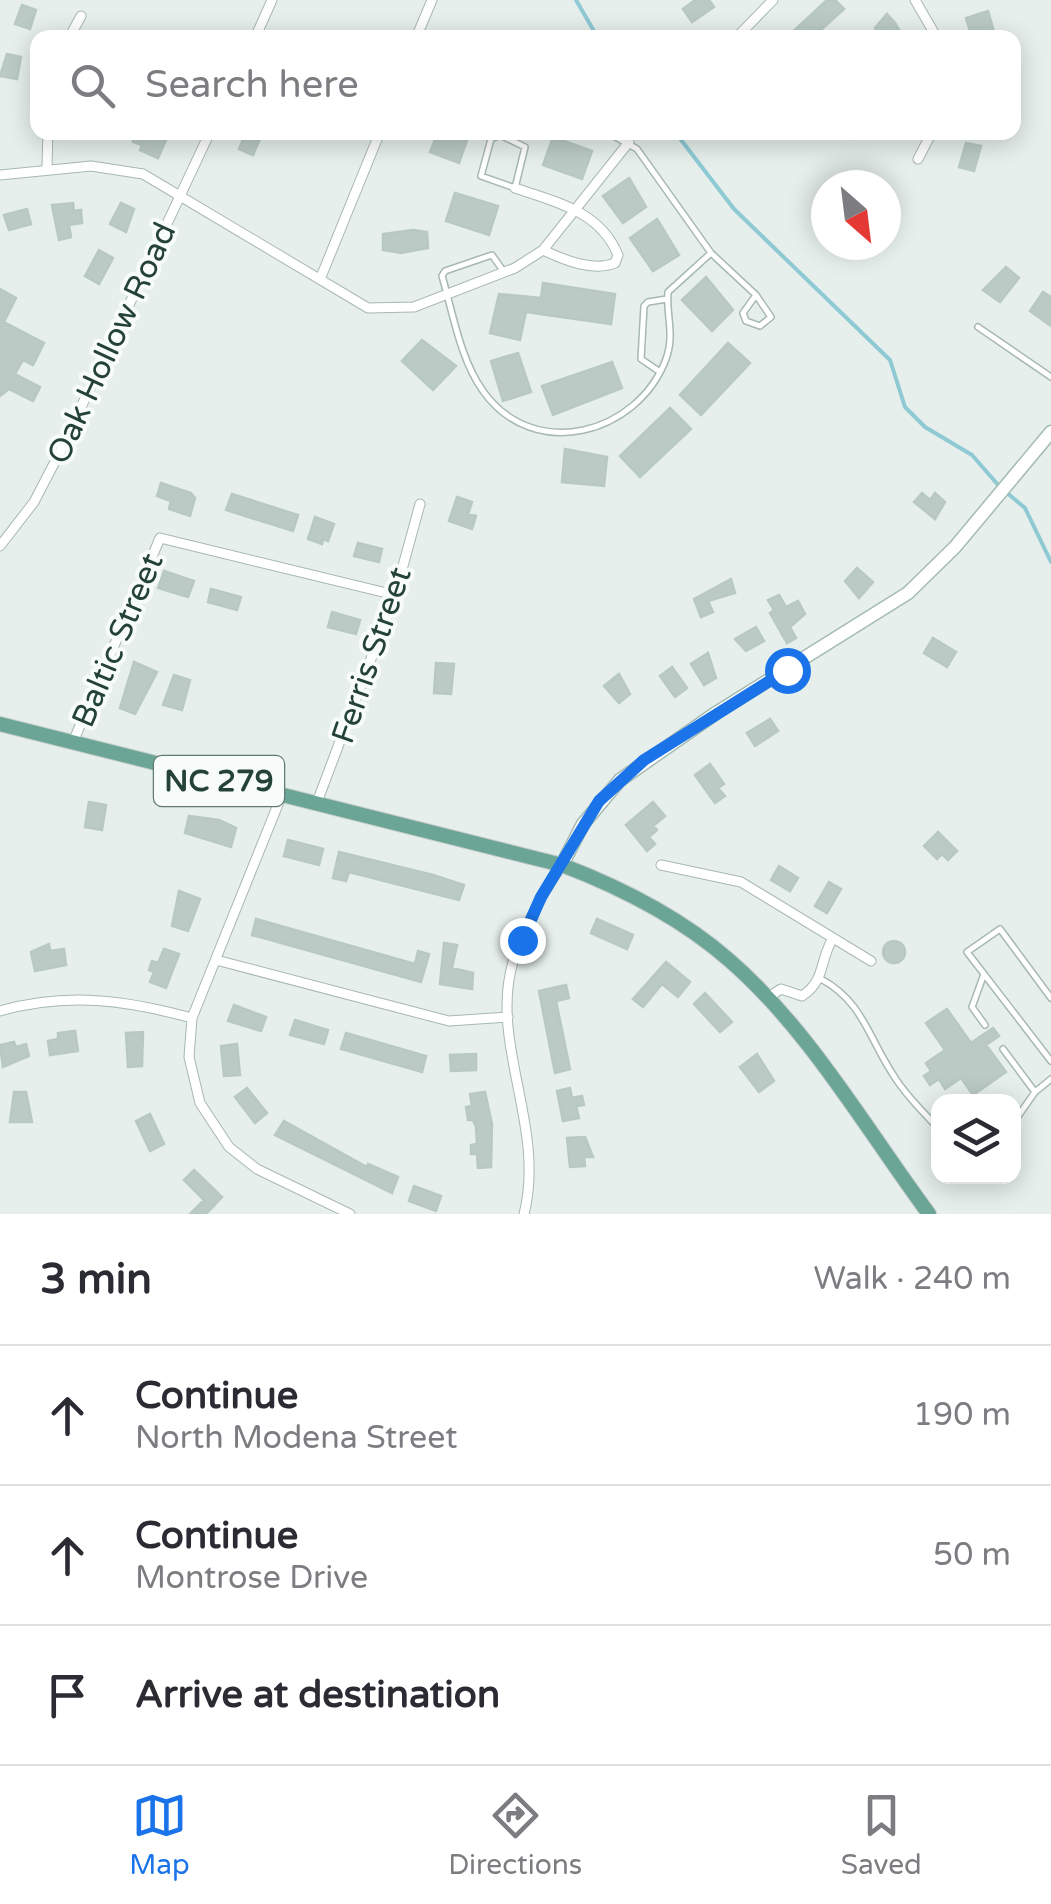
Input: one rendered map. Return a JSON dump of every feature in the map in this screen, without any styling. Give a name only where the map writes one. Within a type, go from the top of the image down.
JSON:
[{"type":"main road","name":"NC 279","points":[[0,724],[562,865],[626,892],[680,922],[732,962],[767,998],[929,1214]]},
{"type":"street","points":[[259,30],[272,0]]},
{"type":"street","points":[[419,30],[432,0]]},
{"type":"street","points":[[744,30],[773,0]]},
{"type":"street","points":[[915,0],[932,30]]},
{"type":"street","points":[[73,30],[81,16]]},
{"type":"street","points":[[47,167],[48,140]]},
{"type":"street","name":"Oak Hollow Road","points":[[0,546],[34,502],[60,452],[206,140]]},
{"type":"street","points":[[321,277],[377,140]]},
{"type":"street","points":[[918,159],[928,140]]},
{"type":"street","points":[[0,175],[47,167],[125,170],[180,194],[368,308],[414,307],[504,272],[544,250],[629,142]]},
{"type":"street","points":[[515,188],[575,210],[603,228],[618,254],[615,263],[604,268],[544,250]]},
{"type":"street","points":[[524,1214],[532,1166],[508,1017],[512,962],[541,897],[599,801],[644,760],[877,614],[929,574],[1051,432]]},
{"type":"street","name":"Ferris Street","points":[[316,806],[395,596],[420,504]]},
{"type":"street","name":"Baltic Street","points":[[73,742],[160,538],[395,596]]},
{"type":"street","points":[[280,797],[192,1018],[190,1058],[194,1082],[218,1134],[257,1169],[350,1214]]},
{"type":"street","points":[[660,866],[742,882],[871,961]]},
{"type":"street","points":[[767,998],[781,989],[802,996],[822,978],[824,953],[833,938]]},
{"type":"street","points":[[216,960],[449,1021],[508,1017]]},
{"type":"street","points":[[0,1011],[88,998],[142,1004],[192,1018]]},
{"type":"lane","points":[[493,140],[481,176],[515,188],[526,147],[506,140]]},
{"type":"lane","points":[[625,140],[711,253],[756,295],[771,317],[760,326],[746,321],[744,313],[756,295]]},
{"type":"lane","points":[[504,272],[492,255],[442,276],[482,390],[527,426],[570,433],[593,430],[637,406],[660,372],[671,340],[667,299],[678,279],[711,253]]},
{"type":"lane","points":[[660,372],[641,359],[643,313],[648,302],[667,299]]},
{"type":"lane","points":[[978,327],[1051,377]]},
{"type":"lane","points":[[1051,998],[1000,929],[967,952],[1051,1061]]},
{"type":"lane","points":[[984,974],[972,1007],[985,1025]]},
{"type":"lane","points":[[822,978],[841,989],[861,1011],[893,1076],[931,1120]]},
{"type":"lane","points":[[1002,1048],[1035,1092]]},
{"type":"lane","points":[[1021,1112],[1035,1092],[1051,1079]]},
{"type":"building","points":[[695,0],[709,0],[714,7],[692,22],[683,9]]},
{"type":"building","points":[[827,0],[835,0],[844,9],[821,30],[795,30]]},
{"type":"building","points":[[22,5],[36,10],[30,29],[15,24]]},
{"type":"building","points":[[988,11],[993,30],[970,30],[966,18]]},
{"type":"building","points":[[887,14],[899,30],[876,30]]},
{"type":"building","points":[[7,54],[21,57],[17,79],[0,76]]},
{"type":"building","points":[[134,140],[166,140],[158,158]]},
{"type":"building","points":[[243,140],[260,140],[253,155],[239,149]]},
{"type":"building","points":[[435,140],[467,140],[459,163],[430,152]]},
{"type":"building","points":[[552,140],[592,151],[582,179],[543,165]]},
{"type":"building","points":[[966,143],[981,146],[974,171],[959,167]]},
{"type":"building","points":[[629,178],[646,207],[623,223],[603,196]]},
{"type":"building","points":[[455,193],[498,206],[489,235],[446,221]]},
{"type":"building","points":[[73,203],[74,211],[81,210],[82,223],[69,225],[71,237],[59,240],[52,205]]},
{"type":"building","points":[[121,203],[134,209],[126,232],[110,224]]},
{"type":"building","points":[[27,209],[31,224],[9,230],[4,215]]},
{"type":"building","points":[[657,219],[679,255],[653,271],[630,238]]},
{"type":"building","points":[[427,232],[428,248],[401,253],[383,250],[383,234]]},
{"type":"building","points":[[99,250],[113,258],[99,284],[85,276]]},
{"type":"building","points":[[1006,267],[1019,278],[1000,302],[983,290]]},
{"type":"building","points":[[706,277],[733,310],[712,331],[682,300]]},
{"type":"building","points":[[543,283],[615,294],[611,324],[526,312],[520,340],[490,333],[499,294],[541,298]]},
{"type":"building","points":[[0,289],[16,298],[4,322],[44,343],[33,365],[23,360],[15,374],[40,387],[33,401],[9,389],[0,396]]},
{"type":"building","points":[[1043,292],[1051,297],[1051,326],[1030,311]]},
{"type":"building","points":[[422,340],[456,366],[433,390],[402,361]]},
{"type":"building","points":[[728,343],[750,363],[701,415],[680,395]]},
{"type":"building","points":[[518,353],[531,392],[503,401],[491,361]]},
{"type":"building","points":[[612,362],[622,388],[553,415],[542,386]]},
{"type":"building","points":[[670,408],[691,429],[640,477],[620,456]]},
{"type":"building","points":[[565,449],[607,457],[604,486],[562,482]]},
{"type":"building","points":[[161,483],[191,493],[195,498],[190,516],[169,509],[171,501],[157,496]]},
{"type":"building","points":[[922,493],[930,500],[935,493],[945,502],[935,519],[914,502]]},
{"type":"building","points":[[232,494],[298,515],[293,531],[226,510]]},
{"type":"building","points":[[457,497],[472,502],[468,514],[476,516],[472,529],[449,521]]},
{"type":"building","points":[[315,517],[334,524],[328,541],[323,539],[322,544],[308,539]]},
{"type":"building","points":[[358,543],[382,549],[379,562],[354,556]]},
{"type":"building","points":[[857,568],[873,582],[859,598],[845,581]]},
{"type":"building","points":[[164,571],[194,581],[188,597],[158,588]]},
{"type":"building","points":[[731,579],[735,593],[708,601],[713,612],[701,617],[694,599]]},
{"type":"building","points":[[211,589],[241,597],[237,610],[208,602]]},
{"type":"building","points":[[779,595],[786,607],[798,601],[805,614],[790,627],[796,638],[787,643],[770,613],[774,610],[768,600]]},
{"type":"building","points":[[332,612],[360,620],[356,634],[328,627]]},
{"type":"building","points":[[756,627],[764,641],[746,651],[735,639]]},
{"type":"building","points":[[933,638],[956,652],[947,667],[924,653]]},
{"type":"building","points":[[708,653],[716,678],[704,685],[691,664]]},
{"type":"building","points":[[134,662],[157,672],[135,714],[120,708]]},
{"type":"building","points":[[436,663],[454,664],[451,694],[434,693]]},
{"type":"building","points":[[672,667],[687,688],[675,697],[660,676]]},
{"type":"building","points":[[619,674],[630,694],[619,703],[604,686]]},
{"type":"building","points":[[174,675],[190,680],[182,710],[163,705]]},
{"type":"building","points":[[770,719],[778,731],[755,746],[747,733]]},
{"type":"building","points":[[710,764],[724,784],[718,788],[725,796],[715,803],[695,775]]},
{"type":"building","points":[[89,802],[106,805],[102,830],[85,827]]},
{"type":"building","points":[[653,802],[665,816],[653,826],[657,830],[649,837],[655,844],[647,851],[626,825]]},
{"type":"building","points":[[189,816],[219,820],[236,828],[231,847],[185,833]]},
{"type":"building","points":[[938,832],[957,851],[948,860],[942,854],[937,859],[924,846]]},
{"type":"building","points":[[288,840],[323,849],[319,865],[284,856]]},
{"type":"building","points":[[339,852],[464,885],[459,900],[349,872],[346,881],[333,878]]},
{"type":"building","points":[[779,866],[798,878],[790,891],[771,880]]},
{"type":"building","points":[[829,882],[841,889],[827,913],[815,906]]},
{"type":"building","points":[[179,891],[200,899],[188,931],[172,926]]},
{"type":"building","points":[[256,919],[415,964],[418,951],[429,954],[421,982],[252,935]]},
{"type":"building","points":[[597,919],[633,935],[627,949],[591,933]]},
{"type":"building","points":[[894,941],[902,944],[902,960],[894,963],[886,960],[883,952],[886,944]]},
{"type":"building","points":[[444,943],[457,945],[452,968],[473,973],[472,989],[440,984]]},
{"type":"building","points":[[49,944],[50,951],[64,949],[66,965],[35,971],[31,952]]},
{"type":"building","points":[[164,949],[179,954],[166,988],[150,982],[154,972],[149,970],[152,961],[158,963]]},
{"type":"building","points":[[666,962],[690,982],[678,997],[662,984],[643,1007],[633,999]]},
{"type":"building","points":[[566,985],[569,998],[556,1001],[570,1069],[555,1073],[539,991]]},
{"type":"building","points":[[705,993],[732,1022],[720,1032],[694,1004]]},
{"type":"building","points":[[234,1005],[266,1017],[261,1031],[228,1021]]},
{"type":"building","points":[[947,1009],[971,1043],[993,1028],[999,1036],[986,1045],[1006,1072],[974,1094],[961,1078],[945,1089],[939,1079],[930,1085],[924,1076],[931,1071],[926,1063],[945,1050],[926,1023]]},
{"type":"building","points":[[295,1020],[328,1030],[324,1044],[290,1035]]},
{"type":"building","points":[[75,1031],[78,1051],[50,1055],[48,1041],[58,1039],[58,1033]]},
{"type":"building","points":[[143,1032],[142,1066],[128,1067],[126,1033]]},
{"type":"building","points":[[346,1033],[426,1056],[422,1072],[341,1049]]},
{"type":"building","points":[[14,1042],[16,1047],[26,1044],[29,1056],[3,1067],[0,1045]]},
{"type":"building","points":[[237,1044],[240,1075],[224,1076],[221,1046]]},
{"type":"building","points":[[476,1054],[476,1070],[451,1071],[450,1055]]},
{"type":"building","points":[[757,1054],[774,1081],[759,1092],[740,1067]]},
{"type":"building","points":[[247,1088],[267,1113],[255,1123],[235,1097]]},
{"type":"building","points":[[570,1088],[572,1098],[582,1096],[584,1105],[576,1106],[579,1118],[563,1121],[557,1091]]},
{"type":"building","points":[[14,1092],[26,1092],[32,1122],[10,1122]]},
{"type":"building","points":[[485,1092],[492,1124],[491,1167],[478,1168],[477,1154],[471,1154],[471,1145],[477,1144],[476,1127],[473,1120],[468,1120],[466,1107],[472,1106],[470,1094]]},
{"type":"building","points":[[150,1114],[164,1144],[150,1151],[136,1121]]},
{"type":"building","points":[[284,1121],[367,1167],[368,1164],[398,1177],[392,1193],[275,1135]]},
{"type":"building","points":[[585,1137],[593,1157],[584,1157],[585,1166],[570,1167],[567,1138]]},
{"type":"building","points":[[194,1170],[222,1197],[206,1214],[190,1214],[204,1200],[184,1180]]},
{"type":"building","points":[[414,1186],[441,1196],[436,1211],[409,1201]]},
{"type":"waterway","points":[[576,0],[593,30]]},
{"type":"waterway","points":[[681,140],[734,209],[890,360],[905,407],[925,427],[972,455],[999,486]]},
{"type":"waterway","points":[[1006,492],[1025,508],[1051,562]]},
{"type":"route","points":[[522,940],[541,897],[599,801],[644,760],[787,670]]}]
